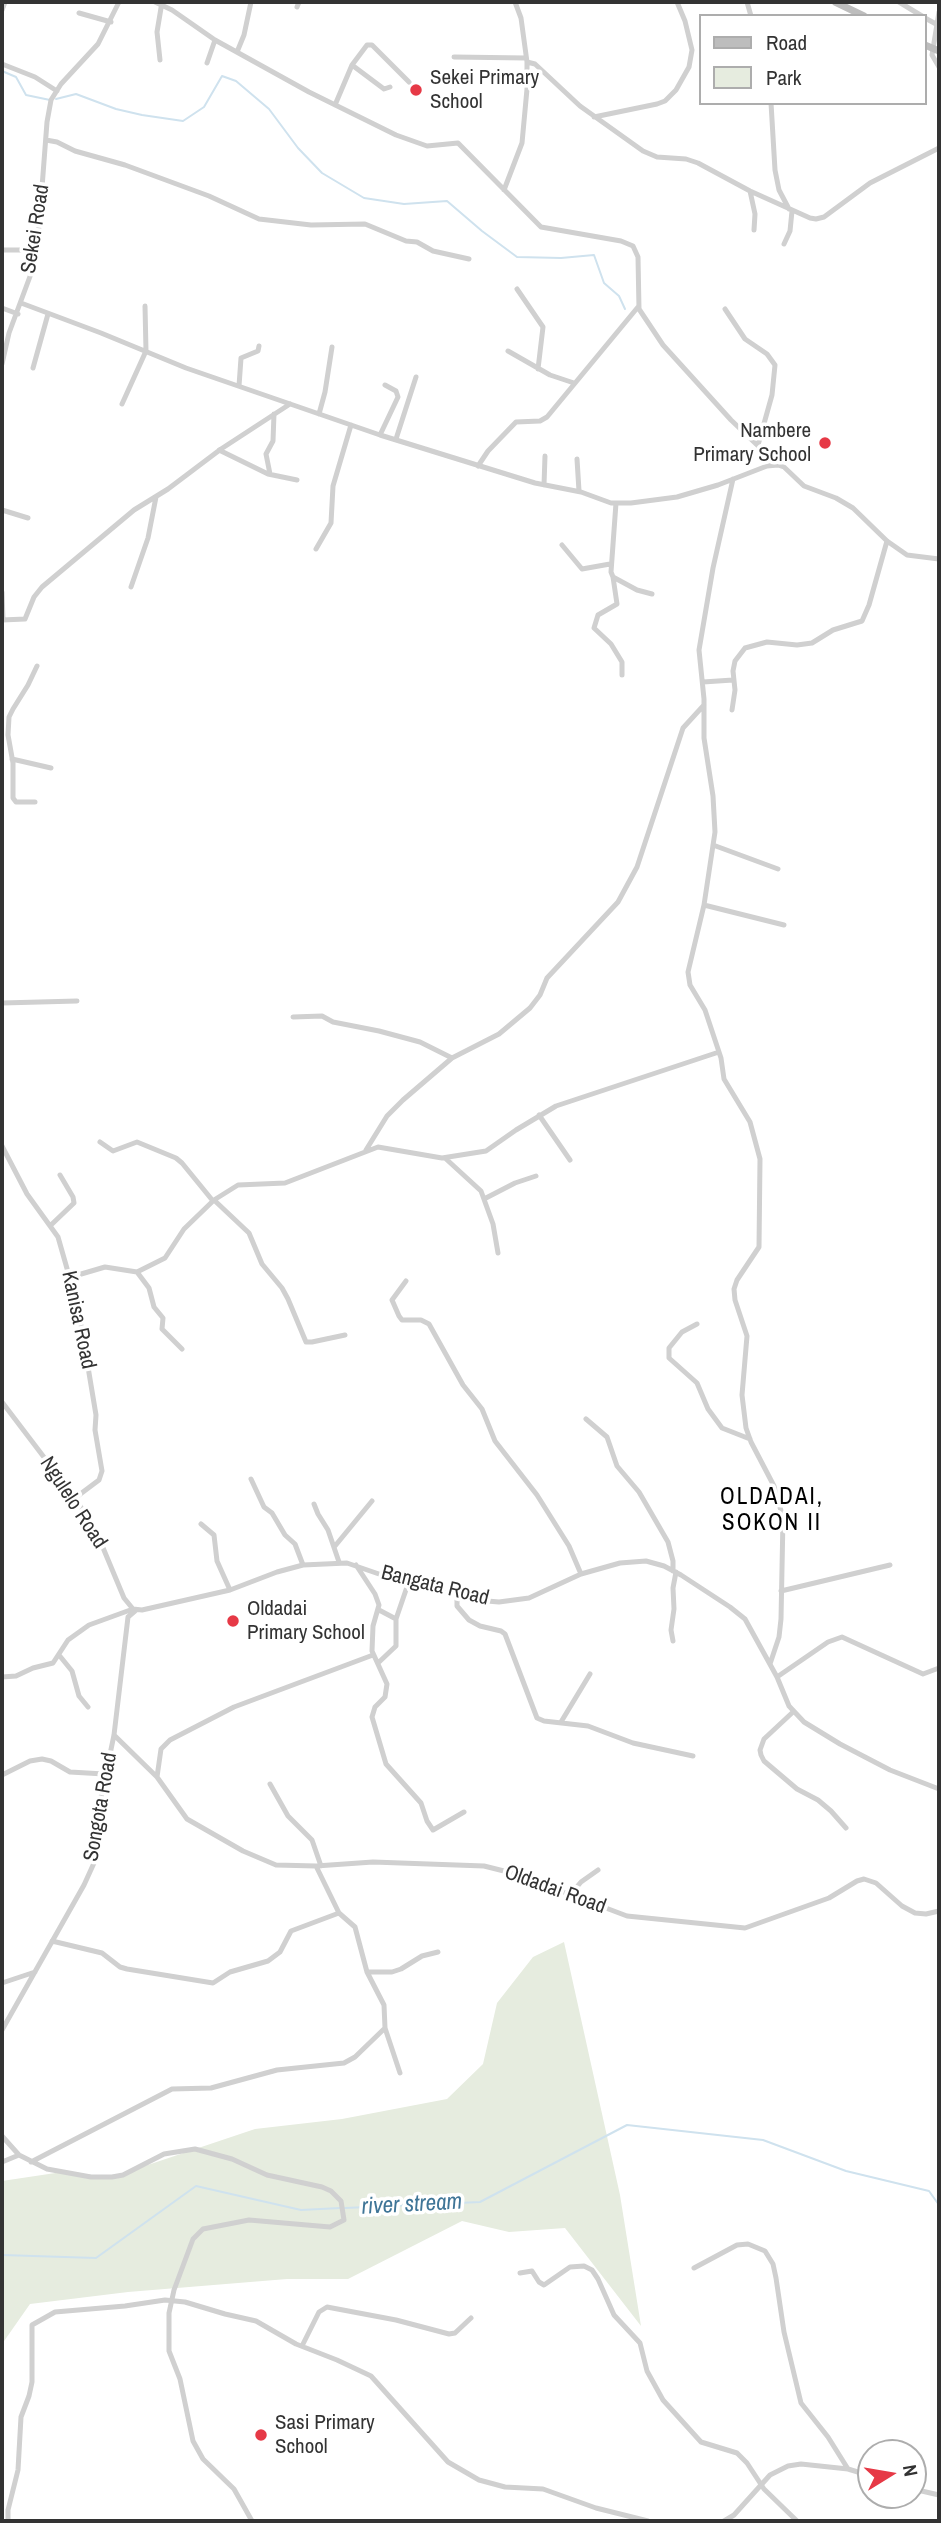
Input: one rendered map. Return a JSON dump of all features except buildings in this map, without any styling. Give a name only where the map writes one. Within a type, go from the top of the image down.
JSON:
[{"type":"street","points":[[2,10],[5,2]]},
{"type":"street","points":[[2,64],[35,77],[57,92],[98,44],[111,23],[119,2]]},
{"type":"street","points":[[237,51],[244,35],[251,2]]},
{"type":"street","points":[[504,190],[519,154],[523,135],[527,60],[521,19],[515,2]]},
{"type":"street","points":[[594,117],[657,104],[665,101],[676,90],[689,67],[692,50],[677,2]]},
{"type":"street","points":[[835,2],[860,14]]},
{"type":"street","points":[[900,2],[919,14]]},
{"type":"street","points":[[159,3],[215,40],[396,135],[428,146],[458,143],[541,227],[621,241],[633,246],[638,257],[638,307],[663,345],[731,420],[778,465]]},
{"type":"street","points":[[159,3],[160,60]]},
{"type":"street","points":[[939,12],[932,48],[932,58],[939,67]]},
{"type":"street","points":[[79,13],[111,23]]},
{"type":"street","points":[[927,19],[936,24]]},
{"type":"street","points":[[208,63],[215,40]]},
{"type":"street","points":[[335,105],[352,65],[369,44],[409,82]]},
{"type":"street","points":[[454,57],[527,60],[535,64],[571,99],[643,151],[657,157],[686,159],[698,163],[750,191],[810,218],[820,219],[870,183],[939,148]]},
{"type":"street","points":[[352,65],[384,89],[390,87]]},
{"type":"street","name":"Sekei Road","points":[[2,364],[9,333],[18,314],[35,254],[51,100],[57,92]]},
{"type":"street","points":[[771,105],[775,170],[779,190],[791,210],[790,231],[784,244]]},
{"type":"street","points":[[46,140],[209,196],[259,219],[311,225],[365,224],[406,242],[417,242],[433,251],[469,259]]},
{"type":"street","points":[[750,191],[755,214],[754,230]]},
{"type":"street","points":[[2,250],[17,249],[35,254]]},
{"type":"street","points":[[517,289],[543,327],[538,369]]},
{"type":"street","points":[[21,303],[186,368],[380,435],[478,466],[616,503],[677,497],[767,466],[778,465],[784,467],[804,486],[836,498],[853,508],[887,541],[908,555],[939,559]]},
{"type":"street","points":[[122,404],[146,351],[145,306]]},
{"type":"street","points":[[2,307],[18,314]]},
{"type":"street","points":[[478,466],[488,451],[508,434],[516,422],[544,421],[638,307]]},
{"type":"street","points":[[725,309],[745,339],[766,354],[775,365],[772,395],[758,445]]},
{"type":"street","points":[[33,368],[48,314]]},
{"type":"street","points":[[239,386],[241,358],[258,351],[259,346]]},
{"type":"street","points":[[319,414],[332,347]]},
{"type":"street","points":[[508,351],[556,378],[574,383]]},
{"type":"street","points":[[396,439],[416,377]]},
{"type":"street","points":[[380,435],[398,397],[396,391],[385,385]]},
{"type":"street","points":[[2,592],[2,620],[19,621],[25,618],[36,593],[45,583],[96,544],[134,510],[290,404]]},
{"type":"street","points":[[270,474],[266,454],[273,441],[274,414]]},
{"type":"street","points":[[316,549],[331,523],[335,478],[351,425]]},
{"type":"street","points":[[219,450],[270,474],[297,480]]},
{"type":"street","points":[[544,485],[545,456]]},
{"type":"street","points":[[578,460],[579,492]]},
{"type":"street","points":[[733,479],[701,638],[704,738],[715,820],[704,905],[689,960],[688,979],[705,1010],[719,1052],[724,1079],[740,1101],[750,1122],[760,1159],[759,1247],[734,1289],[747,1336],[742,1401],[750,1438],[774,1486],[782,1511],[779,1637],[770,1664]]},
{"type":"street","points":[[131,587],[148,538],[156,497]]},
{"type":"street","points":[[616,503],[610,564],[617,604],[598,615],[593,628],[611,645],[622,662],[622,675]]},
{"type":"street","points":[[2,510],[28,518]]},
{"type":"street","points":[[732,710],[735,662],[739,654],[751,645],[767,642],[797,645],[812,643],[833,630],[862,621],[887,541]]},
{"type":"street","points":[[562,545],[582,569],[610,564]]},
{"type":"street","points":[[613,577],[637,590],[652,594]]},
{"type":"street","points":[[34,802],[14,800],[9,717],[37,666]]},
{"type":"street","points":[[703,682],[733,680]]},
{"type":"street","points":[[366,1150],[387,1116],[452,1058],[512,1025],[540,995],[549,975],[618,902],[637,867],[683,728],[704,705]]},
{"type":"street","points":[[2,743],[9,743]]},
{"type":"street","points":[[12,759],[51,768]]},
{"type":"street","points":[[713,845],[778,869]]},
{"type":"street","points":[[704,905],[784,925]]},
{"type":"street","points":[[2,1003],[77,1000]]},
{"type":"street","points":[[293,1017],[322,1016],[333,1022],[420,1042],[452,1058]]},
{"type":"street","points":[[71,1277],[105,1267],[137,1272],[165,1258],[181,1231],[214,1200],[238,1185],[285,1183],[346,1161],[366,1150],[384,1147],[445,1158],[486,1151],[560,1104],[719,1052]]},
{"type":"street","points":[[539,1115],[569,1160]]},
{"type":"street","points":[[100,1142],[113,1151],[137,1142],[176,1158],[249,1233],[262,1265],[288,1299],[306,1342],[345,1335]]},
{"type":"street","name":"Kanisa Road","points":[[2,1146],[27,1194],[58,1237],[71,1277],[96,1415],[95,1430],[102,1471],[99,1480],[75,1497]]},
{"type":"street","points":[[445,1158],[476,1186],[484,1199],[499,1253]]},
{"type":"street","points":[[51,1225],[74,1203],[60,1175]]},
{"type":"street","points":[[484,1199],[536,1176]]},
{"type":"street","points":[[137,1272],[149,1288],[154,1307],[163,1318],[162,1329],[182,1349]]},
{"type":"street","points":[[406,1281],[392,1298],[399,1316],[404,1320],[421,1320],[429,1324],[463,1385],[482,1409],[495,1441],[537,1495],[569,1546],[581,1574]]},
{"type":"street","points":[[697,1324],[685,1329],[677,1338],[669,1348],[669,1358],[697,1384],[708,1409],[722,1428],[750,1438]]},
{"type":"street","name":"Ngulelo Road","points":[[2,1402],[75,1497],[96,1531],[124,1598],[135,1609]]},
{"type":"street","points":[[586,1419],[607,1437],[617,1466],[639,1492],[668,1542],[675,1571],[671,1630],[673,1641]]},
{"type":"street","points":[[251,1479],[264,1507],[272,1513],[285,1535],[295,1544],[303,1565]]},
{"type":"street","points":[[335,1546],[372,1501]]},
{"type":"street","points":[[314,1504],[335,1546],[339,1562]]},
{"type":"street","points":[[201,1524],[214,1535],[217,1561],[230,1590]]},
{"type":"street","name":"Bangata Road","points":[[59,1655],[68,1640],[82,1628],[135,1609],[230,1590],[303,1565],[339,1562],[356,1565],[408,1584],[485,1601],[519,1600],[547,1591],[581,1574],[620,1563],[654,1562],[675,1571],[742,1616],[777,1677],[793,1712],[813,1728],[906,1777],[939,1789]]},
{"type":"street","points":[[356,1565],[375,1594],[379,1610],[373,1626],[373,1655],[386,1679],[387,1688],[385,1697],[375,1707],[372,1717],[386,1763],[421,1803],[433,1830],[464,1812]]},
{"type":"street","points":[[781,1591],[890,1566]]},
{"type":"street","points":[[378,1663],[396,1646],[396,1619],[408,1584]]},
{"type":"street","points":[[457,1596],[457,1606],[469,1620],[505,1634],[537,1718],[596,1729],[633,1743],[693,1756]]},
{"type":"street","name":"Songota Road","points":[[2,2030],[84,1885],[93,1863],[104,1774],[114,1735],[128,1618],[135,1609]]},
{"type":"street","points":[[379,1610],[396,1619]]},
{"type":"street","points":[[777,1677],[828,1642],[842,1637],[923,1674],[939,1668]]},
{"type":"street","points":[[2,1677],[11,1677],[37,1666],[50,1664],[59,1655],[72,1671],[79,1696],[88,1707]]},
{"type":"street","points":[[157,1777],[162,1749],[170,1740],[234,1707],[373,1655]]},
{"type":"street","points":[[561,1722],[590,1674]]},
{"type":"street","points":[[793,1712],[764,1739],[761,1755],[764,1761],[797,1789],[818,1800],[831,1811],[846,1828]]},
{"type":"street","name":"Oldadai Road","points":[[114,1735],[157,1777],[187,1819],[276,1865],[319,1866],[373,1862],[484,1866],[516,1874],[627,1916],[745,1928],[829,1898],[857,1881],[864,1880],[876,1883],[902,1906],[915,1913],[939,1911]]},
{"type":"street","points":[[2,1775],[30,1761],[42,1759],[70,1772],[104,1774]]},
{"type":"street","points":[[270,1784],[288,1816],[312,1840],[319,1866],[339,1913],[353,1924],[356,1930],[367,1972],[384,2004],[385,2028],[400,2073]]},
{"type":"street","points":[[570,1895],[580,1882],[598,1870]]},
{"type":"street","points":[[52,1941],[102,1953],[127,1969],[213,1983],[230,1972],[261,1964],[276,1955],[293,1930],[339,1913]]},
{"type":"street","points":[[367,1972],[392,1972],[422,1956],[438,1952]]},
{"type":"street","points":[[2,1983],[35,1972]]},
{"type":"street","points":[[31,2162],[172,2090],[211,2088],[277,2070],[344,2063],[355,2057],[385,2028]]},
{"type":"street","points":[[2,2136],[19,2155],[31,2162],[47,2169],[91,2177],[123,2175],[164,2154],[195,2149],[233,2159],[267,2175],[331,2191],[338,2197],[343,2208],[342,2223],[330,2227],[248,2220],[203,2229],[193,2239],[177,2278],[169,2323],[170,2351],[180,2379],[193,2441],[203,2459],[234,2488],[252,2521]]},
{"type":"street","points":[[2,2162],[19,2155]]},
{"type":"street","points":[[694,2268],[737,2245],[748,2244],[765,2251],[773,2264],[784,2332],[801,2403],[849,2469]]},
{"type":"street","points":[[520,2273],[532,2271],[544,2286],[570,2267],[584,2266],[592,2270],[614,2315],[640,2343],[647,2371],[663,2400],[703,2444],[727,2448],[737,2453],[747,2463],[760,2485],[797,2521]]},
{"type":"street","points":[[8,2521],[8,2510],[18,2470],[21,2417],[30,2396],[32,2382],[31,2326],[49,2314],[67,2310],[172,2300],[256,2320],[302,2346],[371,2376],[448,2462],[468,2475],[493,2485],[543,2489],[596,2508],[648,2521]]},
{"type":"street","points":[[302,2346],[319,2312],[327,2307],[410,2323],[449,2334],[455,2333],[471,2318]]},
{"type":"street","points":[[724,2521],[734,2515],[774,2472],[793,2464],[857,2472]]},
{"type":"green space","points":[[564,1942],[620,2195],[641,2326],[565,2228],[509,2232],[462,2221],[348,2279],[287,2279],[128,2292],[30,2304],[2,2344],[2,2181],[62,2172],[112,2177],[255,2129],[342,2119],[447,2099],[483,2064],[497,2003],[533,1957]]},
{"type":"waterway","points":[[2,71],[16,77],[26,95],[50,100]]},
{"type":"waterway","points":[[56,99],[76,94],[116,109],[183,121],[204,107],[222,76],[236,81],[269,109],[298,148],[322,173],[364,198],[404,204],[447,201],[517,257],[561,258],[594,255],[604,283],[619,296],[625,309]]},
{"type":"waterway","name":"river stream","points":[[345,2208],[480,2202],[627,2125],[763,2140],[846,2171],[929,2191],[939,2205]]},
{"type":"waterway","name":"river stream","points":[[2,2255],[96,2258],[196,2186],[301,2210],[340,2208]]},
{"type":"place","name":"Sekei Primary School","points":[[416,90]]},
{"type":"place","name":"Nambere Primary School","points":[[825,443]]},
{"type":"place","name":"Oldadai Primary School","points":[[233,1621]]},
{"type":"place","name":"Sasi Primary School","points":[[261,2435]]},
{"type":"district","name":"OLDADAI, SOKON II","points":[[772,1511]]}]
